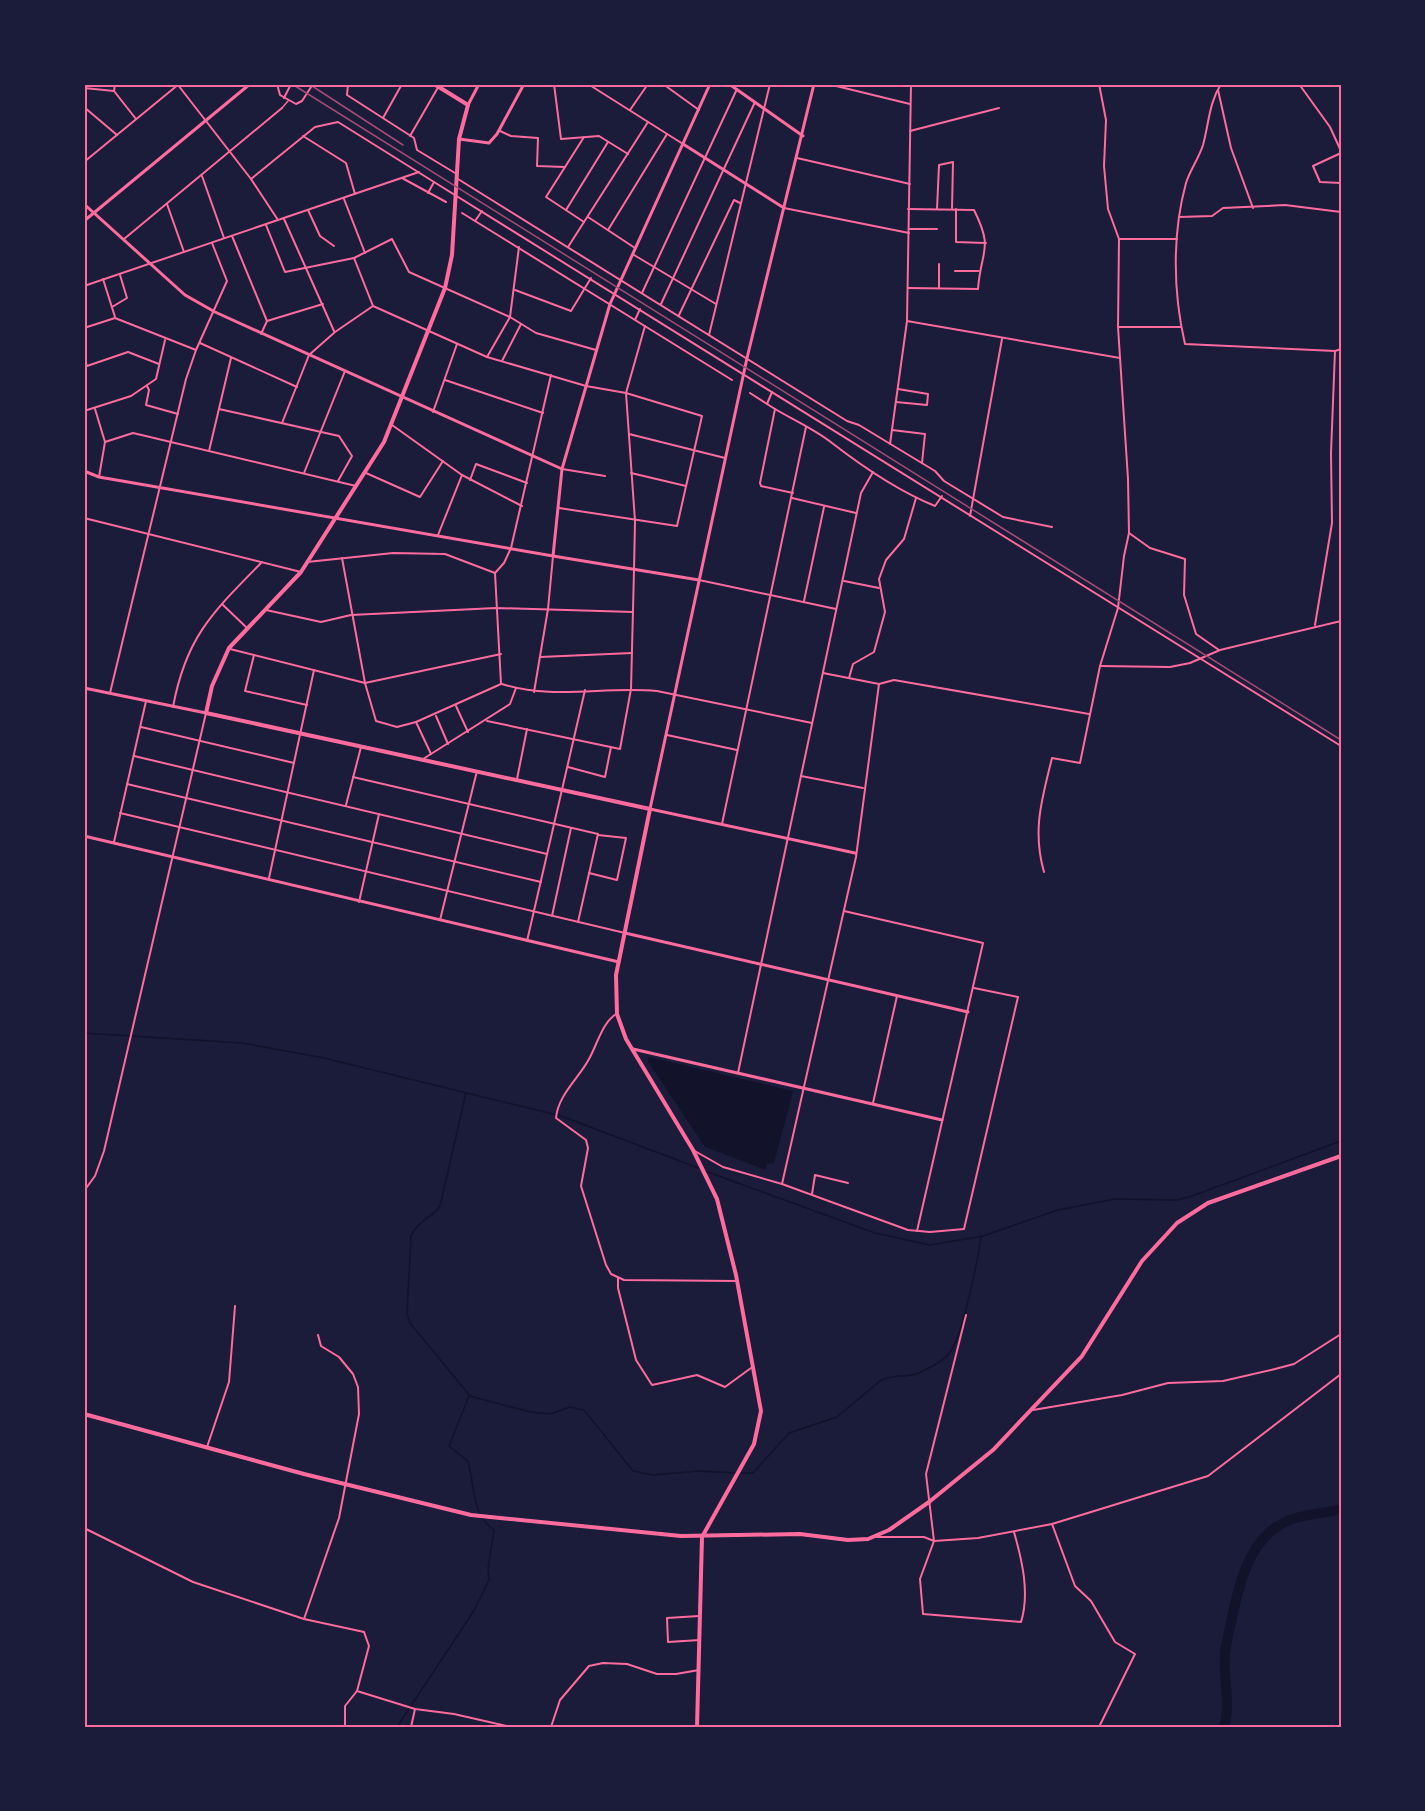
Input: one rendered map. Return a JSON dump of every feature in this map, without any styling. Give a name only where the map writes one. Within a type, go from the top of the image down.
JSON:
[{"type":"main road","points":[[438,85],[468,105],[459,139],[455,175],[452,255],[445,288],[430,331],[392,424],[366,473],[301,572],[229,648],[212,686],[206,713],[650,809],[618,962],[615,986],[617,1014],[631,1048],[708,1178],[723,1219],[760,1401],[759,1432],[702,1537],[697,1727]]},
{"type":"main road","points":[[84,1414],[347,1485],[471,1515],[702,1537],[800,1534],[858,1540],[875,1537],[929,1502],[993,1450],[1082,1356],[1142,1262],[1177,1223],[1208,1203],[1341,1156]]},
{"type":"street","points":[[114,91],[115,84]]},
{"type":"street","points":[[84,220],[249,84]]},
{"type":"street","points":[[277,84],[276,89],[284,98],[296,104],[302,101],[312,84]]},
{"type":"street","points":[[284,98],[291,84]]},
{"type":"street","points":[[348,84],[347,95],[414,138],[417,150],[660,305],[847,421],[859,424],[1003,517],[1052,527]]},
{"type":"street","points":[[383,118],[402,84]]},
{"type":"street","points":[[468,105],[479,84]]},
{"type":"street","points":[[459,139],[489,143],[499,131],[524,84]]},
{"type":"street","points":[[554,84],[561,139],[599,136],[628,154]]},
{"type":"street","points":[[588,84],[784,208],[909,231],[937,229]]},
{"type":"street","points":[[630,110],[648,84]]},
{"type":"street","points":[[663,84],[699,110]]},
{"type":"street","points":[[534,693],[548,609],[562,469],[596,350],[610,304],[711,84]]},
{"type":"street","points":[[729,84],[803,136]]},
{"type":"street","points":[[709,335],[770,84]]},
{"type":"street","points":[[814,84],[743,375],[650,809],[855,853]]},
{"type":"street","points":[[828,84],[910,104]]},
{"type":"street","points":[[890,444],[907,321],[911,84]]},
{"type":"street","points":[[1044,872],[1037,848],[1038,821],[1052,758],[1080,764],[1100,666],[1118,608],[1129,533],[1128,479],[1118,327],[1119,239],[1108,209],[1104,166],[1106,120],[1099,84]]},
{"type":"street","points":[[1221,84],[1212,97],[1203,146],[1187,181],[1179,217],[1176,272],[1181,327],[1185,344],[1335,351],[1341,349]]},
{"type":"street","points":[[1299,84],[1330,127],[1341,152],[1313,166],[1320,182],[1341,183]]},
{"type":"street","points":[[84,162],[178,85],[250,179],[278,220]]},
{"type":"street","points":[[410,135],[438,85]]},
{"type":"street","points":[[84,88],[114,91],[136,119]]},
{"type":"street","points":[[642,293],[737,89]]},
{"type":"street","points":[[1218,89],[1231,148],[1253,208]]},
{"type":"street","points":[[124,239],[282,108],[288,100]]},
{"type":"street","points":[[660,305],[755,102]]},
{"type":"street","points":[[84,107],[117,135]]},
{"type":"street","points":[[910,131],[999,108]]},
{"type":"street","points":[[250,179],[315,127],[338,122],[1341,746]]},
{"type":"street","points":[[568,247],[648,122]]},
{"type":"street","points":[[499,131],[511,136],[538,138],[537,166],[565,167]]},
{"type":"street","points":[[608,230],[667,134]]},
{"type":"street","points":[[303,135],[346,163],[355,194]]},
{"type":"street","points":[[584,137],[546,197],[585,222]]},
{"type":"street","points":[[566,210],[608,142]]},
{"type":"street","points":[[84,155],[88,159]]},
{"type":"street","points":[[796,158],[909,184]]},
{"type":"street","points":[[937,209],[939,165],[953,162],[956,242],[986,243]]},
{"type":"street","points":[[84,286],[419,172]]},
{"type":"street","points":[[202,175],[224,238]]},
{"type":"street","points":[[402,178],[446,202]]},
{"type":"street","points":[[428,193],[434,182]]},
{"type":"street","points":[[344,198],[365,253]]},
{"type":"street","points":[[678,316],[734,200],[740,203]]},
{"type":"street","points":[[84,204],[184,295],[214,312],[562,469],[604,476]]},
{"type":"street","points":[[167,204],[184,252]]},
{"type":"street","points":[[1179,217],[1212,216],[1223,208],[1285,205],[1341,212]]},
{"type":"street","points":[[908,208],[974,210],[986,233],[978,289],[908,288]]},
{"type":"street","points":[[308,210],[321,236],[334,246]]},
{"type":"street","points":[[475,221],[482,211]]},
{"type":"street","points":[[462,213],[732,380]]},
{"type":"street","points":[[588,217],[635,249]]},
{"type":"street","points":[[284,219],[335,332]]},
{"type":"street","points":[[266,225],[285,272],[354,258],[392,239],[409,272],[510,317],[536,333],[596,350]]},
{"type":"street","points":[[232,236],[267,321],[261,334]]},
{"type":"street","points":[[1119,239],[1177,239]]},
{"type":"street","points":[[110,693],[178,414],[196,350],[227,281],[212,243]]},
{"type":"street","points":[[487,357],[510,317],[519,247]]},
{"type":"street","points":[[632,255],[717,304]]},
{"type":"street","points":[[354,258],[373,306],[487,357],[586,386],[626,393],[702,416],[677,526],[559,508]]},
{"type":"street","points":[[939,264],[939,288]]},
{"type":"street","points":[[955,271],[980,271]]},
{"type":"street","points":[[112,307],[127,298],[120,274]]},
{"type":"street","points":[[515,290],[571,311],[591,278]]},
{"type":"street","points":[[103,279],[115,318]]},
{"type":"street","points":[[267,321],[323,304]]},
{"type":"street","points":[[282,423],[309,355],[335,332],[373,306]]},
{"type":"street","points":[[634,320],[640,309]]},
{"type":"street","points":[[84,328],[115,318],[165,340],[196,350]]},
{"type":"street","points":[[907,321],[1120,358]]},
{"type":"street","points":[[502,362],[521,324]]},
{"type":"street","points":[[487,721],[620,749],[631,688],[635,521],[626,393],[645,326]]},
{"type":"street","points":[[1118,327],[1181,327]]},
{"type":"street","points":[[970,516],[1002,338]]},
{"type":"street","points":[[84,411],[131,396],[156,379],[165,340]]},
{"type":"street","points":[[200,343],[297,387]]},
{"type":"street","points":[[433,412],[458,344]]},
{"type":"street","points":[[1315,625],[1332,524],[1331,453],[1335,351]]},
{"type":"street","points":[[84,357],[85,366],[128,352],[159,364]]},
{"type":"street","points":[[209,451],[231,358]]},
{"type":"street","points":[[304,473],[345,371]]},
{"type":"street","points":[[501,684],[501,654],[495,608],[495,573],[504,563],[511,548],[534,457],[551,375]]},
{"type":"street","points":[[445,380],[543,413]]},
{"type":"street","points":[[147,386],[149,390],[146,405],[178,414]]},
{"type":"street","points":[[896,402],[927,405],[928,394],[898,389]]},
{"type":"street","points":[[767,404],[772,392]]},
{"type":"street","points":[[750,393],[832,443],[844,455],[916,498],[935,506],[942,496]]},
{"type":"street","points":[[95,408],[105,442],[99,477]]},
{"type":"street","points":[[775,409],[760,483],[761,486],[793,493]]},
{"type":"street","points":[[219,410],[339,436],[352,456],[338,481]]},
{"type":"street","points":[[392,424],[462,475],[522,506]]},
{"type":"street","points":[[722,824],[806,427]]},
{"type":"street","points":[[892,430],[925,434],[922,463]]},
{"type":"street","points":[[105,442],[133,433],[357,486]]},
{"type":"street","points":[[628,434],[725,458]]},
{"type":"street","points":[[366,473],[420,497],[442,461]]},
{"type":"street","points":[[470,480],[476,464],[527,483]]},
{"type":"street","points":[[84,471],[99,477],[699,580],[837,609]]},
{"type":"street","points":[[738,1073],[856,513],[861,493],[873,472]]},
{"type":"street","points":[[630,473],[686,486]]},
{"type":"street","points":[[438,535],[462,475]]},
{"type":"street","points":[[792,498],[856,513]]},
{"type":"street","points":[[849,678],[853,664],[874,652],[885,612],[879,588],[886,560],[904,539],[916,498]]},
{"type":"street","points":[[804,602],[824,507]]},
{"type":"street","points":[[84,518],[301,572]]},
{"type":"street","points":[[1129,533],[1150,548],[1185,559],[1184,595],[1196,634],[1220,650]]},
{"type":"street","points":[[307,562],[393,553],[445,554],[495,573]]},
{"type":"street","points":[[342,558],[365,683],[376,722],[397,727],[416,722],[501,684],[534,693],[631,688],[676,694],[812,723]]},
{"type":"street","points":[[172,706],[178,678],[190,648],[207,620],[263,562]]},
{"type":"street","points":[[843,581],[879,588]]},
{"type":"street","points":[[222,604],[247,628]]},
{"type":"street","points":[[264,609],[321,622],[351,615],[495,608],[633,612]]},
{"type":"street","points":[[1100,666],[1170,667],[1220,650],[1315,625],[1341,621]]},
{"type":"street","points":[[229,648],[365,683],[501,654]]},
{"type":"street","points":[[540,657],[632,653]]},
{"type":"street","points":[[254,655],[245,692],[307,705]]},
{"type":"street","points":[[268,880],[314,670]]},
{"type":"street","points":[[823,673],[879,684],[894,680],[1090,714]]},
{"type":"street","points":[[782,1184],[844,910],[855,853],[879,684]]},
{"type":"street","points":[[84,688],[206,713],[104,1150],[95,1176],[84,1191]]},
{"type":"street","points":[[422,759],[487,721],[510,704],[516,688]]},
{"type":"street","points":[[527,941],[585,690]]},
{"type":"street","points":[[113,844],[146,701]]},
{"type":"street","points":[[456,706],[468,732]]},
{"type":"street","points":[[435,715],[448,744]]},
{"type":"street","points":[[416,722],[431,754]]},
{"type":"street","points":[[141,727],[294,764]]},
{"type":"street","points":[[517,780],[527,729]]},
{"type":"street","points":[[667,735],[738,750]]},
{"type":"street","points":[[345,806],[361,747]]},
{"type":"street","points":[[567,767],[605,777],[610,747]]},
{"type":"street","points":[[134,756],[547,854]]},
{"type":"street","points":[[440,921],[477,771]]},
{"type":"street","points":[[801,776],[863,788]]},
{"type":"street","points":[[353,777],[571,828],[626,838],[617,880],[589,873]]},
{"type":"street","points":[[127,784],[541,882]]},
{"type":"street","points":[[120,813],[968,1012]]},
{"type":"street","points":[[359,902],[379,814]]},
{"type":"street","points":[[552,916],[571,828]]},
{"type":"street","points":[[578,922],[598,834]]},
{"type":"street","points":[[84,836],[618,962]]},
{"type":"street","points":[[844,910],[983,943],[917,1232]]},
{"type":"street","points":[[693,1150],[723,1167],[812,1194],[917,1232],[964,1229],[1018,997],[974,988]]},
{"type":"street","points":[[873,1103],[897,996]]},
{"type":"street","points":[[617,1014],[607,1022],[588,1062],[575,1077],[556,1118],[586,1140],[588,1148],[581,1186],[606,1265],[611,1274],[624,1280],[737,1281]]},
{"type":"street","points":[[631,1048],[942,1120]]},
{"type":"street","points":[[812,1194],[815,1175],[848,1183]]},
{"type":"street","points":[[618,1278],[618,1288],[628,1318],[636,1360],[652,1385],[697,1375],[725,1387],[747,1369],[754,1367]]},
{"type":"street","points":[[207,1447],[229,1382],[235,1305]]},
{"type":"street","points":[[966,1315],[929,1456],[926,1492],[934,1541],[920,1579],[923,1614],[1021,1622],[1026,1607],[1022,1559],[1014,1532]]},
{"type":"street","points":[[1030,1411],[1122,1395],[1168,1383],[1223,1381],[1275,1369],[1294,1364],[1341,1334]]},
{"type":"street","points":[[304,1619],[339,1518],[359,1414],[358,1387],[347,1365],[321,1346],[318,1335]]},
{"type":"street","points":[[875,1537],[924,1537],[934,1541],[1014,1532],[1052,1524],[1208,1476],[1341,1374]]},
{"type":"street","points":[[1052,1524],[1075,1586],[1091,1601],[1115,1642],[1135,1654],[1099,1727]]},
{"type":"street","points":[[84,1528],[193,1581],[304,1619],[364,1632],[369,1646],[357,1691],[345,1706],[345,1727]]},
{"type":"street","points":[[700,1616],[667,1618],[668,1642],[700,1640]]},
{"type":"street","points":[[551,1727],[560,1700],[589,1666],[603,1663],[627,1664],[657,1674],[676,1674],[699,1670]]},
{"type":"street","points":[[357,1691],[415,1709],[454,1714],[511,1727]]},
{"type":"street","points":[[411,1727],[415,1709]]},
{"type":"shaded area","points":[[649,1057],[793,1091],[774,1163],[767,1164],[766,1170],[705,1147],[647,1060]]},
{"type":"waterway","points":[[84,1033],[242,1043],[324,1058],[561,1116],[701,1169]]},
{"type":"waterway","points":[[466,1093],[440,1206],[413,1231],[411,1236],[407,1314],[410,1323],[470,1396],[530,1412],[550,1414],[570,1407],[584,1410],[633,1471],[653,1475],[699,1471],[736,1473]]},
{"type":"waterway","points":[[705,1171],[875,1233],[930,1245],[983,1236],[1058,1210],[1115,1199],[1177,1200],[1341,1141]]},
{"type":"waterway","points":[[741,1473],[753,1473],[789,1433],[837,1417],[880,1381],[890,1377],[916,1374],[948,1355],[956,1341],[965,1312],[981,1237]]},
{"type":"waterway","points":[[397,1727],[475,1609],[489,1580],[488,1569],[494,1530],[481,1516],[475,1499],[468,1461],[449,1446],[469,1396]]},
{"type":"waterway","points":[[1224,1727],[1227,1709],[1226,1649],[1239,1587],[1250,1558],[1268,1533],[1281,1524],[1296,1518],[1341,1509]]},
{"type":"tram line","points":[[309,84],[403,145]]},
{"type":"railway","points":[[292,84],[1341,740]]}]
